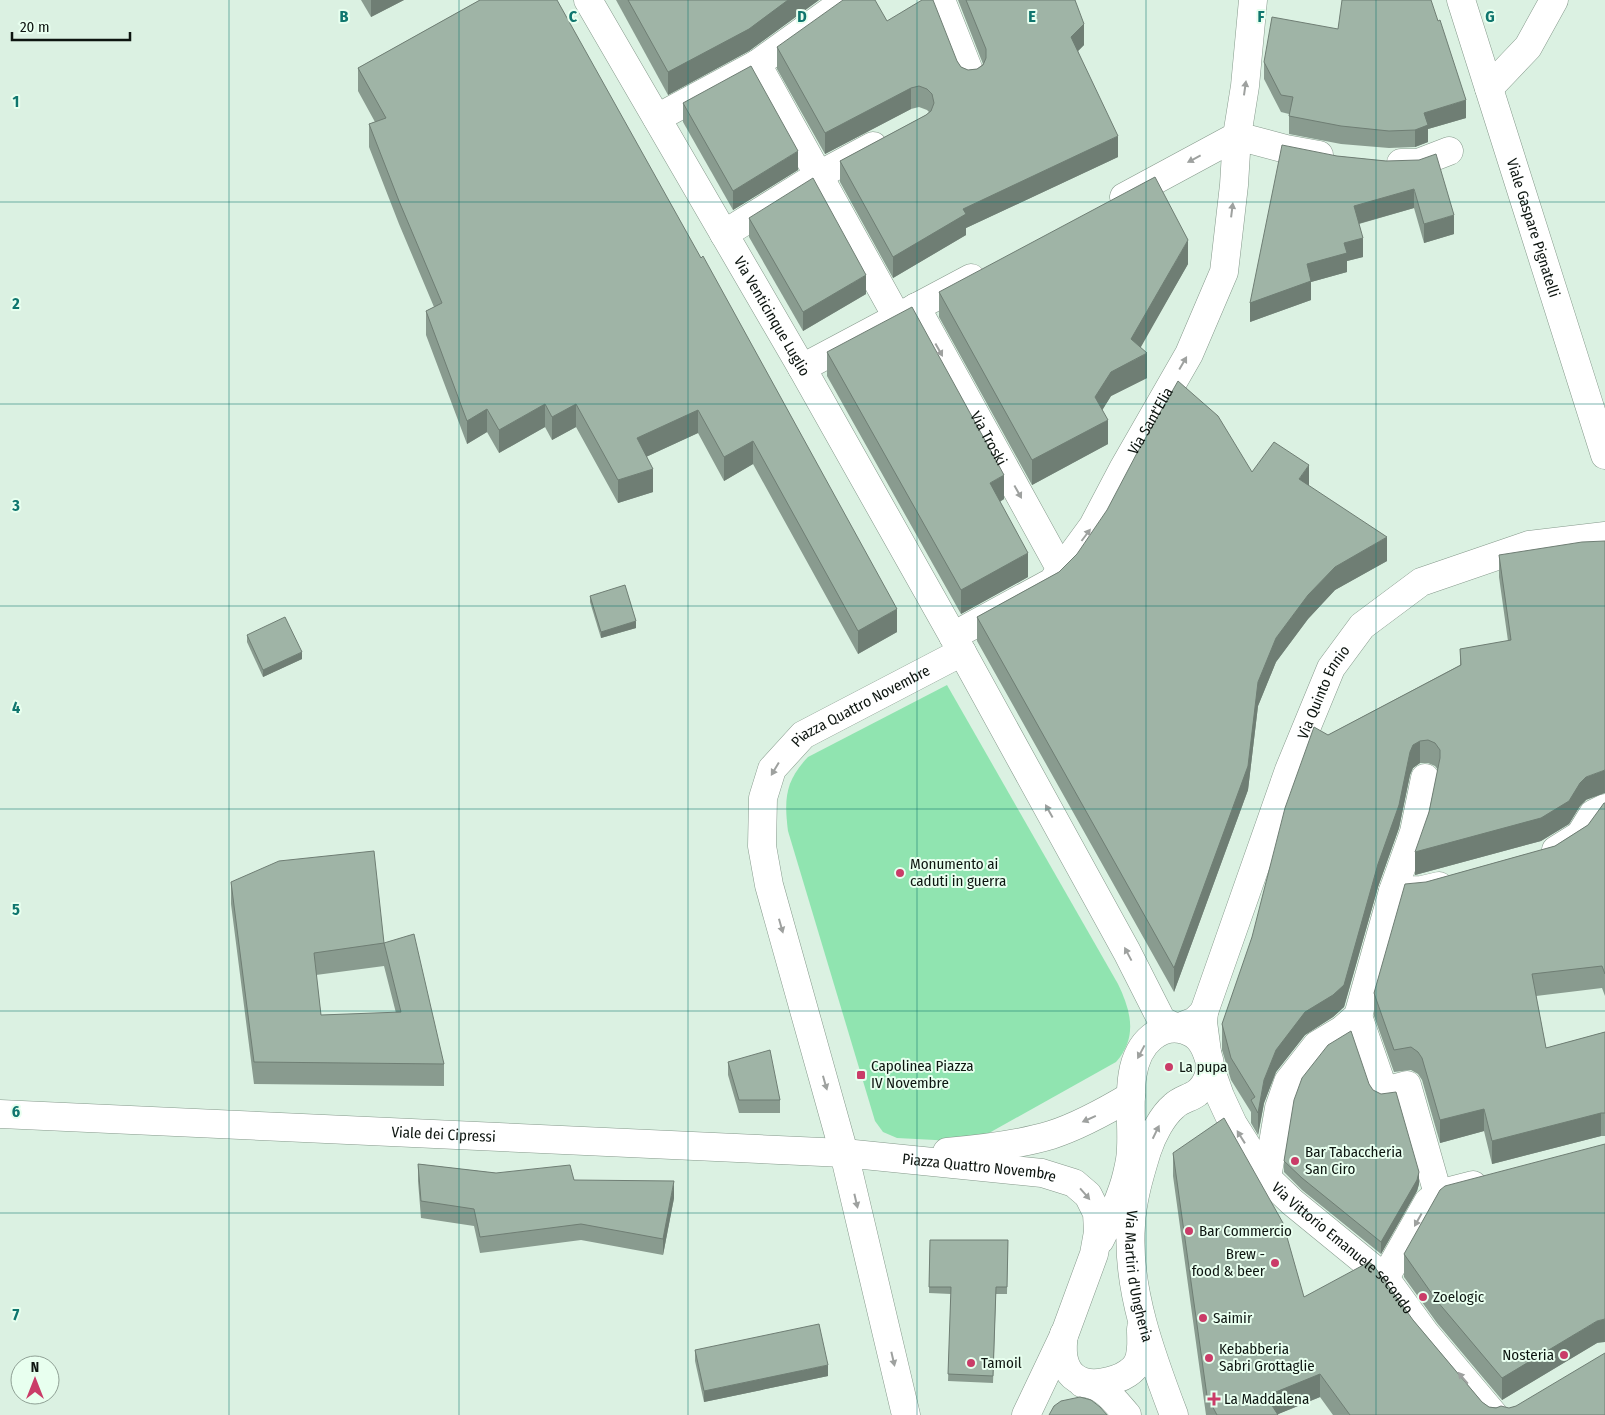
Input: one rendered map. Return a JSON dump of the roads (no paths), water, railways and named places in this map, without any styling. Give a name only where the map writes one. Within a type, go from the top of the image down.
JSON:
[{"type":"street","name":"Via Venticinque Luglio","points":[[588,0],[802,368],[958,644]]},
{"type":"street","points":[[657,118],[757,64],[846,0]]},
{"type":"street","points":[[942,0],[971,76]]},
{"type":"street","name":"Via Sant'Elia","points":[[958,644],[1052,582],[1093,526],[1122,469],[1189,354],[1224,272],[1253,0]]},
{"type":"street","name":"Viale Gaspare Pignatelli","points":[[1461,0],[1605,455]]},
{"type":"street","points":[[1488,88],[1528,47],[1554,0]]},
{"type":"street","name":"Via Troski","points":[[757,64],[819,175],[906,312],[1061,570]]},
{"type":"street","points":[[724,234],[819,175],[893,136]]},
{"type":"street","points":[[1098,210],[1237,136],[1286,149],[1339,158]]},
{"type":"street","points":[[1378,163],[1418,163],[1449,151]]},
{"type":"street","points":[[802,368],[994,266]]},
{"type":"street","name":"Via Quinto Ennio","points":[[1209,1060],[1203,1022],[1204,1012],[1289,770],[1331,668],[1362,626],[1421,582],[1529,545],[1605,536]]},
{"type":"street","points":[[958,644],[1162,1021],[1177,1028],[1187,1030],[1201,1039],[1209,1060]]},
{"type":"street","name":"Piazza Quattro Novembre","points":[[906,1415],[844,1153],[770,885],[762,846],[764,798],[772,768],[803,735],[958,644]]},
{"type":"street","points":[[1267,1178],[1279,1108],[1288,1082],[1317,1045],[1342,1030],[1358,1016],[1393,891],[1414,832],[1425,778]]},
{"type":"street","points":[[1532,860],[1548,855],[1580,835],[1593,814],[1605,808]]},
{"type":"street","points":[[1393,891],[1422,890],[1460,880]]},
{"type":"street","points":[[1094,1254],[1110,1221],[1127,1176],[1132,1148],[1132,1076],[1139,1052],[1146,1041],[1154,1035],[1165,1029],[1177,1028],[1195,1021],[1204,1012]]},
{"type":"street","points":[[1358,1016],[1384,1090],[1407,1085],[1438,1194]]},
{"type":"street","name":"Via Vittorio Emanuele secondo","points":[[1209,1060],[1220,1096],[1233,1124],[1267,1178],[1292,1202],[1385,1278],[1425,1333],[1506,1413]]},
{"type":"street","name":"Via Martiri d'Ungheria","points":[[1174,1415],[1159,1376],[1140,1314],[1134,1280],[1130,1225],[1148,1149],[1160,1123],[1174,1105],[1198,1092],[1205,1083],[1209,1060]]},
{"type":"street","name":"Piazza Quattro Novembre","points":[[886,1158],[976,1149],[1023,1142],[1050,1135],[1104,1113],[1132,1096]]},
{"type":"street","name":"Viale dei Cipressi","points":[[0,1114],[844,1153],[886,1158]]},
{"type":"street","name":"Piazza Quattro Novembre","points":[[886,1158],[1042,1173],[1074,1183],[1088,1195],[1097,1213],[1098,1232],[1094,1254],[1065,1333],[1029,1409]]},
{"type":"street","points":[[1385,1278],[1428,1202],[1438,1194],[1494,1180]]},
{"type":"street","points":[[1029,1409],[1046,1389],[1070,1382],[1110,1381],[1124,1376],[1137,1365],[1142,1348],[1140,1314]]},
{"type":"street","points":[[1065,1333],[1063,1358],[1069,1372],[1086,1383],[1108,1393],[1127,1415]]},
{"type":"place","name":"Monumento ai caduti in guerra","points":[[900,873]]},
{"type":"place","name":"La pupa","points":[[1169,1067]]},
{"type":"place","name":"Capolinea Piazza IV Novembre","points":[[861,1075]]},
{"type":"place","name":"Bar Tabaccheria San Ciro","points":[[1295,1161]]},
{"type":"place","name":"Bar Commercio","points":[[1189,1231]]},
{"type":"place","name":"Brew - food & beer","points":[[1275,1263]]},
{"type":"place","name":"Zoelogic","points":[[1423,1297]]},
{"type":"place","name":"Saimir","points":[[1203,1318]]},
{"type":"place","name":"Nosteria","points":[[1564,1355]]},
{"type":"place","name":"Kebabberia Sabri Grottaglie","points":[[1209,1358]]},
{"type":"place","name":"Tamoil","points":[[971,1363]]},
{"type":"place","name":"La Maddalena","points":[[1214,1399]]}]
